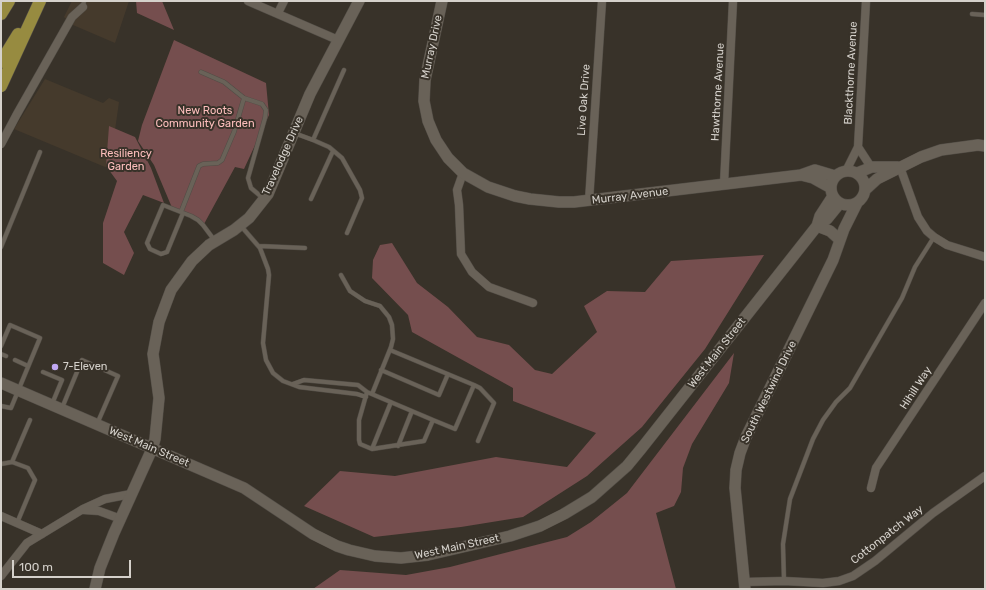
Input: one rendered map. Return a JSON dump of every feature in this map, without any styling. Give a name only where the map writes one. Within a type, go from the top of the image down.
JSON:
[{"type":"highway","points":[[1,14],[9,1]]},
{"type":"highway","points":[[1,62],[37,1]]},
{"type":"highway","points":[[1,86],[40,1]]},
{"type":"street","points":[[248,1],[338,40]]},
{"type":"street","points":[[278,13],[284,1]]},
{"type":"street","name":"Travelodge Drive","points":[[95,589],[100,568],[155,439],[159,398],[153,354],[159,322],[171,290],[192,261],[209,245],[249,218],[268,194],[310,94],[359,1]]},
{"type":"street","name":"Murray Drive","points":[[442,1],[426,70],[424,101],[428,121],[436,140],[448,158],[463,173]]},
{"type":"street","name":"Live Oak Drive","points":[[589,201],[602,1]]},
{"type":"street","name":"Hawthorne Avenue","points":[[724,184],[733,1]]},
{"type":"street","name":"Blackthorne Avenue","points":[[846,173],[858,147],[866,1]]},
{"type":"street","points":[[1,144],[72,17],[84,4]]},
{"type":"street","points":[[865,190],[877,179],[900,167],[941,150],[978,145],[985,146]]},
{"type":"street","points":[[858,147],[871,167]]},
{"type":"street","points":[[846,173],[862,177],[865,183],[865,190],[862,197],[857,203],[849,205],[836,198],[832,181],[846,173],[871,167],[900,167]]},
{"type":"street","points":[[900,167],[918,217],[922,224],[934,237],[947,246],[985,257]]},
{"type":"street","name":"Murray Avenue","points":[[463,173],[488,187],[522,197],[559,202],[589,201],[801,175],[815,170],[846,173]]},
{"type":"street","points":[[463,173],[457,190],[461,255],[472,272],[489,287],[533,302]]},
{"type":"street","name":"Murray Avenue","points":[[801,175],[814,178],[836,198]]},
{"type":"street","name":"West Main Street","points":[[1,382],[244,488],[313,534],[337,546],[362,554],[388,557],[415,557],[510,536],[540,526],[564,514],[592,497],[627,466],[641,449],[817,226],[820,216],[836,198]]},
{"type":"street","name":"South Westwind Drive","points":[[836,198],[844,229]]},
{"type":"street","name":"South Westwind Drive","points":[[745,585],[735,488],[736,470],[740,453],[746,437],[833,260],[844,229],[857,203]]},
{"type":"street","points":[[817,226],[830,231],[840,240]]},
{"type":"street","name":"Hihill Way","points":[[871,488],[876,468],[985,303]]},
{"type":"street","name":"Cottonpatch Way","points":[[745,585],[784,581],[823,582],[853,576],[875,561],[933,513],[985,476]]},
{"type":"street","points":[[1,576],[27,543],[83,509],[105,499],[131,494]]},
{"type":"street","points":[[83,509],[121,519]]},
{"type":"street","points":[[1,516],[42,534]]},
{"type":"lane","points":[[972,14],[985,15]]},
{"type":"lane","points":[[313,140],[344,70]]},
{"type":"lane","points":[[201,72],[224,82],[244,98],[262,104],[266,110],[248,178],[251,188],[264,199]]},
{"type":"lane","points":[[215,241],[204,225],[198,220],[182,212],[162,205],[147,243],[150,249],[161,254],[167,252],[182,212],[199,166],[203,164],[218,163],[222,160],[234,132],[244,98]]},
{"type":"lane","points":[[293,133],[329,147],[342,158],[360,190],[362,198],[347,233]]},
{"type":"lane","points":[[311,199],[333,151]]},
{"type":"lane","points":[[1,246],[40,152]]},
{"type":"lane","points":[[240,225],[259,246],[268,269],[269,275],[263,344],[266,360],[273,373],[283,382],[299,387],[357,394],[366,397]]},
{"type":"lane","points":[[784,581],[783,544],[790,499],[813,439],[836,402],[850,388],[902,298],[915,267],[934,237]]},
{"type":"lane","points":[[259,246],[305,248]]},
{"type":"lane","points":[[341,275],[350,292],[365,301],[380,306],[389,317],[393,331],[393,339],[390,350],[366,397],[359,420],[360,444],[372,449],[424,442],[433,420]]},
{"type":"lane","points":[[1,346],[10,325],[40,338],[11,408],[1,406]]},
{"type":"lane","points":[[390,350],[480,388],[494,403],[478,441]]},
{"type":"lane","points":[[1,354],[6,356]]},
{"type":"lane","points":[[15,360],[28,366]]},
{"type":"lane","points":[[56,407],[82,360],[111,372],[118,376],[97,424]]},
{"type":"lane","points":[[381,370],[439,395],[448,374]]},
{"type":"lane","points":[[43,372],[62,380],[56,407]]},
{"type":"lane","points":[[293,384],[304,380],[358,385],[369,393],[455,429],[474,385]]},
{"type":"lane","points":[[372,449],[391,402]]},
{"type":"lane","points":[[398,446],[412,411]]},
{"type":"lane","points":[[12,462],[30,420]]},
{"type":"lane","points":[[1,464],[12,462],[28,468],[35,480],[17,523]]},
{"type":"shaded area","points":[[72,1],[129,1],[115,43],[73,25],[64,17]]},
{"type":"shaded area","points":[[45,79],[103,103],[109,98],[119,102],[110,165],[105,167],[14,129]]},
{"type":"green space","points":[[136,1],[162,1],[174,30],[137,13]]},
{"type":"green space","name":"New Roots Community Garden","points":[[174,40],[266,83],[269,115],[244,169],[235,167],[204,224],[173,210],[154,165],[138,141],[142,125]]},
{"type":"green space","name":"Resiliency Garden","points":[[109,126],[135,137],[151,168],[164,203],[143,195],[124,232],[134,253],[124,275],[103,263],[103,223],[117,181],[106,166]]},
{"type":"green space","points":[[392,243],[417,283],[448,307],[477,337],[509,345],[535,370],[552,374],[597,332],[584,306],[607,291],[645,292],[671,261],[764,255],[705,349],[642,427],[587,476],[523,517],[461,527],[374,537],[304,506],[340,471],[395,476],[496,457],[567,467],[596,433],[513,401],[513,388],[412,332],[408,315],[372,278],[373,260],[380,245]]},
{"type":"green space","points":[[734,353],[729,383],[692,444],[683,468],[681,492],[674,506],[656,513],[676,589],[313,589],[340,570],[406,575],[450,567],[567,537],[591,522],[627,493]]},
{"type":"place","name":"7-Eleven","points":[[55,367]]}]
